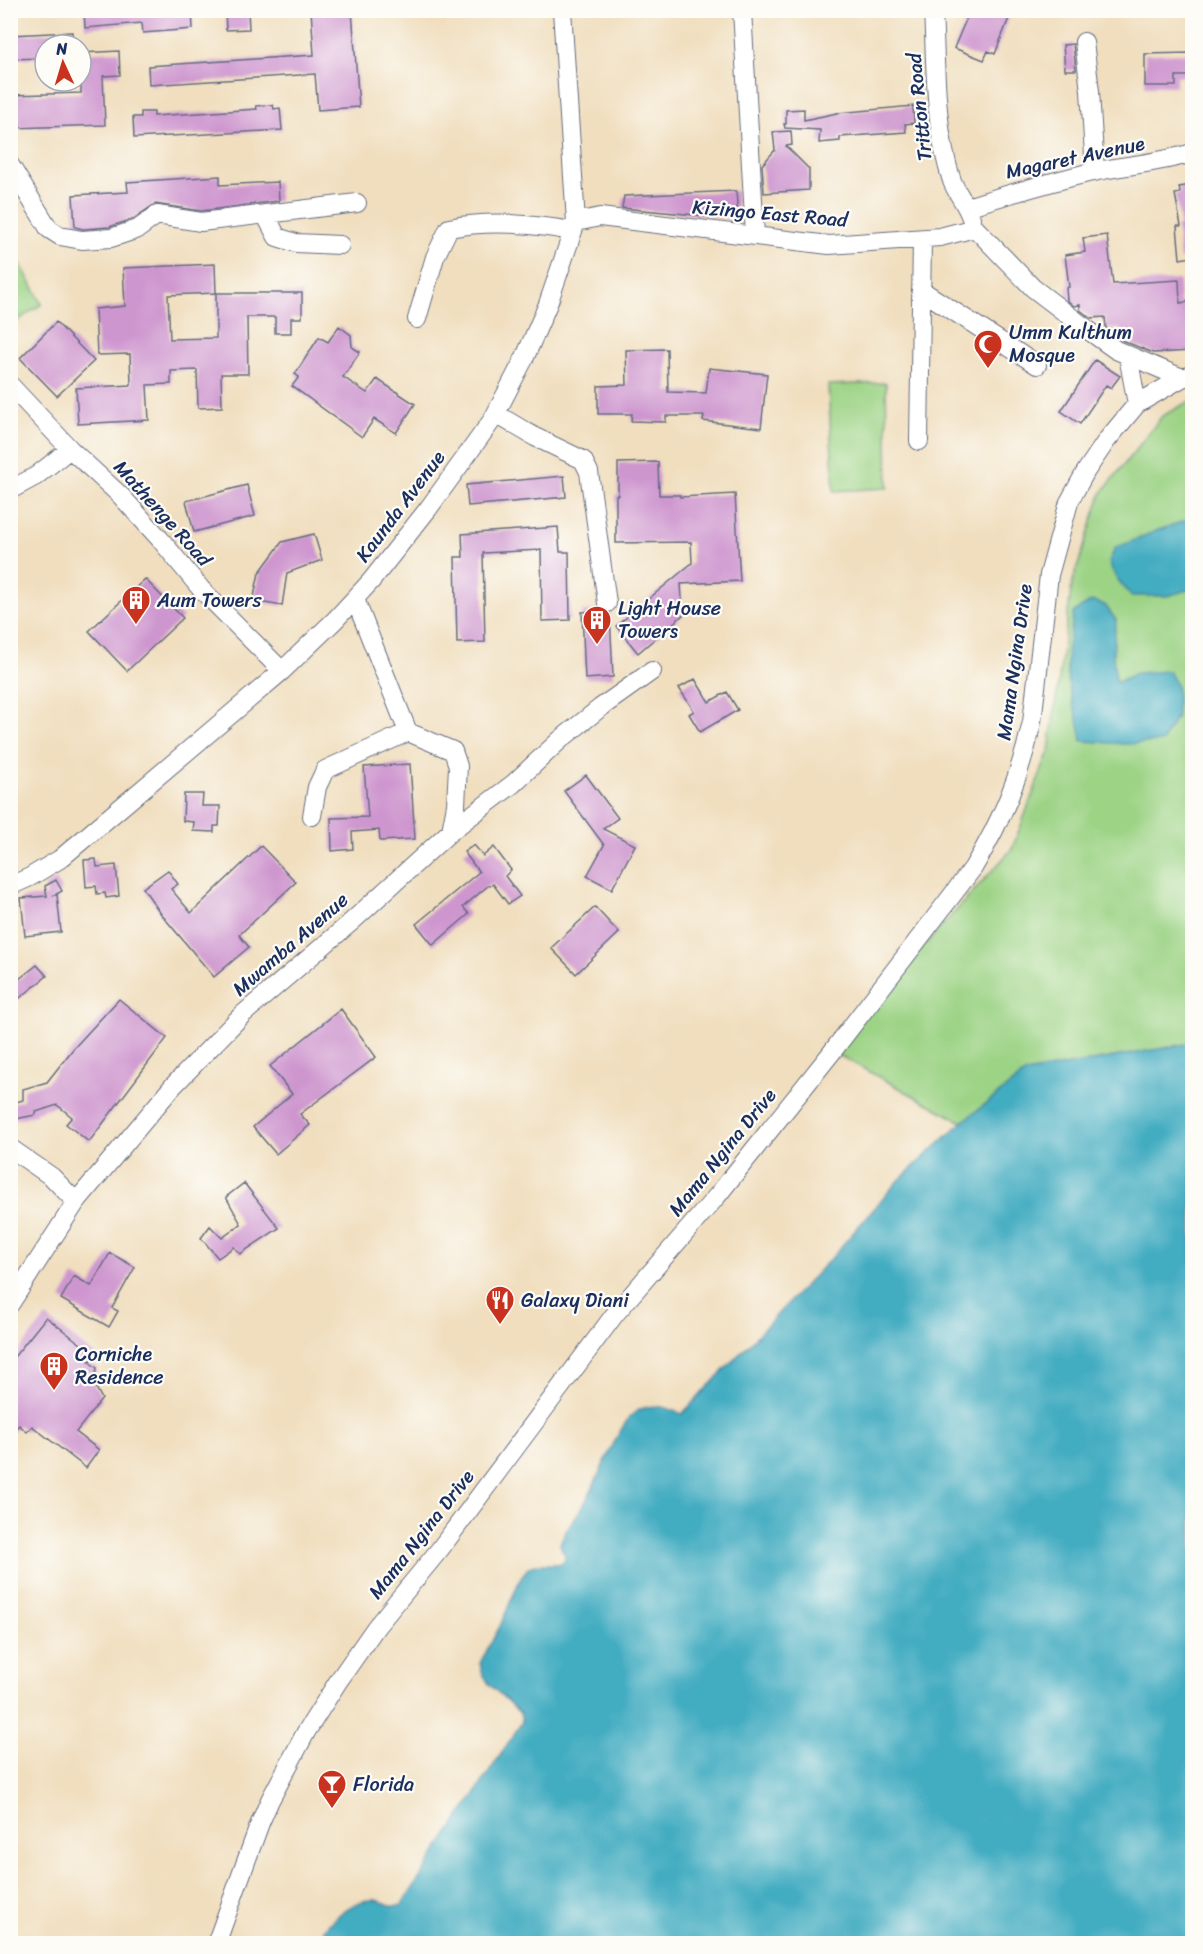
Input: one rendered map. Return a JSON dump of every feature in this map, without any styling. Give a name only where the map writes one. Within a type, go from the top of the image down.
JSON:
[{"type":"street","name":"Kaunda Avenue","points":[[10,886],[60,859],[282,671],[371,581],[428,509],[496,414],[525,357],[548,304],[574,226],[562,10]]},
{"type":"street","points":[[742,10],[755,235]]},
{"type":"street","name":"Tritton Road","points":[[933,10],[942,137],[953,183],[967,207],[975,228]]},
{"type":"street","points":[[1084,42],[1090,91],[1095,172]]},
{"type":"street","name":"Magaret Avenue","points":[[967,207],[1029,188],[1095,172],[1169,160],[1192,153]]},
{"type":"street","points":[[10,165],[49,228],[60,236],[82,240],[111,238],[138,229],[156,215],[201,222],[357,203]]},
{"type":"street","points":[[265,214],[277,237],[296,243],[340,245]]},
{"type":"street","name":"Kizingo East Road","points":[[417,319],[435,257],[449,228],[472,223],[574,226],[600,218],[829,245],[940,237],[975,228]]},
{"type":"street","points":[[975,228],[1034,288],[1116,350],[1187,376]]},
{"type":"street","points":[[919,441],[922,239]]},
{"type":"street","points":[[921,290],[1037,365]]},
{"type":"street","points":[[1128,356],[1137,404]]},
{"type":"street","name":"Mama Ngina Drive","points":[[216,1944],[270,1800],[306,1732],[376,1627],[440,1549],[615,1314],[717,1196],[832,1052],[973,868],[990,840],[1011,796],[1028,741],[1048,575],[1069,502],[1107,440],[1137,404],[1187,376]]},
{"type":"street","name":"Mathenge Road","points":[[10,386],[70,449],[121,496],[201,589],[282,671]]},
{"type":"street","points":[[496,414],[535,437],[583,460],[589,472],[607,603]]},
{"type":"street","points":[[10,490],[36,476],[70,449]]},
{"type":"street","points":[[355,599],[408,732],[453,752],[458,765],[456,805],[451,831]]},
{"type":"street","name":"Mwamba Avenue","points":[[10,1304],[76,1202],[173,1086],[242,1015],[349,924],[451,831],[513,784],[560,740],[652,671]]},
{"type":"street","points":[[312,816],[316,787],[325,770],[408,732]]},
{"type":"street","points":[[10,1148],[52,1177],[76,1202]]},
{"type":"green space","points":[[11,246],[42,304],[10,325]]},
{"type":"green space","points":[[886,383],[888,488],[834,491],[828,385]]},
{"type":"green space","points":[[1192,400],[1192,1043],[1026,1073],[962,1122],[829,1050],[1012,849],[1049,751],[1072,584],[1101,494],[1162,416]]},
{"type":"water","points":[[1192,518],[1192,589],[1167,596],[1131,596],[1115,576],[1109,562],[1115,548]]},
{"type":"water","points":[[1092,601],[1105,605],[1116,620],[1113,654],[1116,683],[1136,673],[1169,671],[1177,686],[1177,716],[1162,742],[1126,744],[1082,741],[1068,682],[1067,656],[1074,612]]},
{"type":"water","points":[[1192,1043],[1192,1943],[317,1943],[332,1921],[358,1903],[375,1900],[395,1906],[402,1905],[522,1722],[520,1713],[489,1684],[480,1663],[501,1624],[521,1577],[529,1567],[537,1564],[564,1562],[565,1556],[560,1545],[563,1535],[583,1506],[621,1430],[634,1413],[652,1406],[664,1407],[682,1414],[833,1256],[896,1183],[962,1122],[1026,1073]]},
{"type":"building","points":[[84,10],[192,10],[193,29],[143,33],[142,23],[85,28]]},
{"type":"building","points":[[225,10],[248,10],[249,29],[226,30]]},
{"type":"building","points":[[311,10],[352,10],[359,107],[318,110],[315,74],[149,85],[148,66],[314,55]]},
{"type":"building","points":[[970,10],[1009,10],[1009,18],[995,54],[988,51],[984,60],[954,48]]},
{"type":"building","points":[[33,34],[33,58],[10,59],[10,35]]},
{"type":"building","points":[[1073,44],[1076,70],[1065,70],[1063,45]]},
{"type":"building","points":[[119,51],[120,75],[103,76],[105,125],[13,128],[12,95],[93,93],[93,52]]},
{"type":"building","points":[[1192,53],[1192,76],[1176,76],[1176,86],[1145,86],[1145,54]]},
{"type":"building","points":[[273,105],[274,109],[280,108],[282,130],[134,138],[133,117],[141,117],[141,112],[154,112],[154,116],[257,109],[256,106]]},
{"type":"building","points":[[913,106],[914,123],[905,124],[906,132],[840,137],[840,141],[819,143],[820,130],[785,128],[784,124],[786,124],[786,110],[804,109],[804,120],[837,113]]},
{"type":"building","points":[[791,131],[792,145],[786,146],[809,169],[809,190],[764,193],[762,165],[775,150],[773,132]]},
{"type":"building","points":[[220,176],[220,185],[278,182],[279,201],[201,211],[155,204],[133,219],[109,227],[83,229],[75,227],[73,195],[128,192],[127,182]]},
{"type":"building","points":[[1192,185],[1192,257],[1180,259],[1177,226],[1181,226],[1175,194],[1180,193],[1179,187]]},
{"type":"building","points":[[736,191],[738,219],[622,208],[624,196]]},
{"type":"building","points":[[1107,235],[1113,284],[1179,280],[1180,303],[1192,301],[1192,351],[1153,353],[1121,340],[1120,329],[1106,329],[1105,317],[1091,318],[1080,310],[1080,305],[1074,306],[1067,300],[1066,288],[1069,287],[1065,255],[1085,252],[1083,238]]},
{"type":"building","points":[[215,264],[216,293],[302,293],[302,318],[291,318],[291,333],[275,333],[275,317],[247,317],[248,374],[221,374],[222,407],[198,408],[197,370],[171,371],[171,384],[147,385],[149,420],[78,424],[76,388],[131,385],[130,354],[97,355],[95,309],[125,306],[123,268]],"holes":[[[216,293],[216,338],[170,339],[168,295]]]},
{"type":"building","points":[[56,322],[94,361],[57,396],[20,358]]},
{"type":"building","points":[[339,326],[351,335],[352,347],[360,352],[343,377],[367,393],[377,379],[415,404],[396,433],[374,419],[362,437],[292,386],[299,377],[295,374],[319,337],[328,342]]},
{"type":"building","points":[[667,349],[668,392],[706,393],[709,368],[767,374],[761,428],[703,421],[704,416],[666,416],[666,422],[631,421],[632,414],[598,414],[598,386],[627,385],[626,350]]},
{"type":"building","points":[[1095,360],[1120,376],[1111,388],[1106,385],[1080,424],[1061,411]]},
{"type":"building","points":[[658,462],[659,495],[680,495],[680,497],[735,494],[740,581],[681,584],[683,615],[638,653],[616,626],[692,563],[691,542],[616,543],[618,463]]},
{"type":"building","points":[[564,476],[566,497],[468,506],[466,485]]},
{"type":"building","points":[[247,485],[255,516],[194,532],[186,501]]},
{"type":"building","points":[[558,527],[560,552],[569,552],[570,620],[542,621],[541,550],[483,553],[485,642],[457,643],[455,557],[463,557],[462,534]]},
{"type":"building","points":[[314,534],[322,560],[287,573],[282,606],[253,601],[259,573],[282,542]]},
{"type":"building","name":"Aum Towers","points":[[145,579],[183,618],[127,671],[89,631]]},
{"type":"building","name":"Light House Towers","points":[[599,611],[603,614],[610,614],[613,677],[585,679],[582,612]]},
{"type":"building","points":[[695,679],[709,702],[727,692],[738,710],[700,732],[689,714],[694,711],[679,688]]},
{"type":"building","points":[[410,764],[415,839],[380,841],[379,830],[352,832],[353,849],[332,851],[331,818],[368,817],[364,767]]},
{"type":"building","points":[[586,775],[618,818],[603,829],[635,845],[612,889],[587,876],[604,845],[564,791]]},
{"type":"building","points":[[184,794],[203,794],[202,806],[220,806],[219,826],[214,826],[214,832],[193,831],[194,822],[183,821]]},
{"type":"building","points":[[474,845],[483,856],[494,847],[511,870],[505,876],[520,896],[508,904],[493,884],[489,885],[463,907],[469,914],[433,945],[416,924],[479,872],[464,852]]},
{"type":"building","points":[[261,846],[296,882],[239,935],[249,947],[214,977],[161,914],[143,888],[168,870],[178,884],[171,889],[191,913]]},
{"type":"building","points":[[96,859],[97,867],[116,865],[119,896],[106,898],[105,893],[97,894],[96,886],[86,887],[84,860]]},
{"type":"building","points":[[56,880],[62,891],[55,895],[57,895],[61,932],[25,936],[21,898],[47,896],[45,886]]},
{"type":"building","points":[[595,907],[619,933],[576,974],[551,948]]},
{"type":"building","points":[[37,965],[47,976],[10,1006],[10,986]]},
{"type":"building","points":[[119,999],[167,1038],[89,1142],[66,1124],[72,1117],[57,1105],[36,1112],[36,1115],[10,1120],[10,1104],[23,1100],[23,1089],[47,1082],[73,1049]]},
{"type":"building","points":[[341,1009],[376,1057],[300,1114],[310,1125],[276,1154],[253,1127],[292,1094],[270,1066]]},
{"type":"building","points":[[244,1183],[279,1228],[240,1254],[234,1247],[218,1258],[201,1238],[210,1226],[222,1238],[241,1224],[226,1197]]},
{"type":"building","points":[[110,1253],[135,1267],[112,1308],[118,1311],[109,1327],[61,1299],[74,1276],[91,1286]]},
{"type":"building","name":"Corniche Residence","points":[[46,1317],[95,1355],[89,1362],[97,1368],[94,1384],[102,1399],[76,1432],[99,1450],[86,1468],[32,1426],[27,1432],[19,1425],[10,1435],[10,1362]]},
{"type":"place","name":"Umm Kulthum Mosque","points":[[988,370]]},
{"type":"place","name":"Aum Towers","points":[[136,626]]},
{"type":"place","name":"Light House Towers","points":[[597,646]]},
{"type":"place","name":"Galaxy Diani","points":[[500,1326]]},
{"type":"place","name":"Corniche Residence","points":[[54,1392]]},
{"type":"place","name":"Florida","points":[[332,1810]]}]
